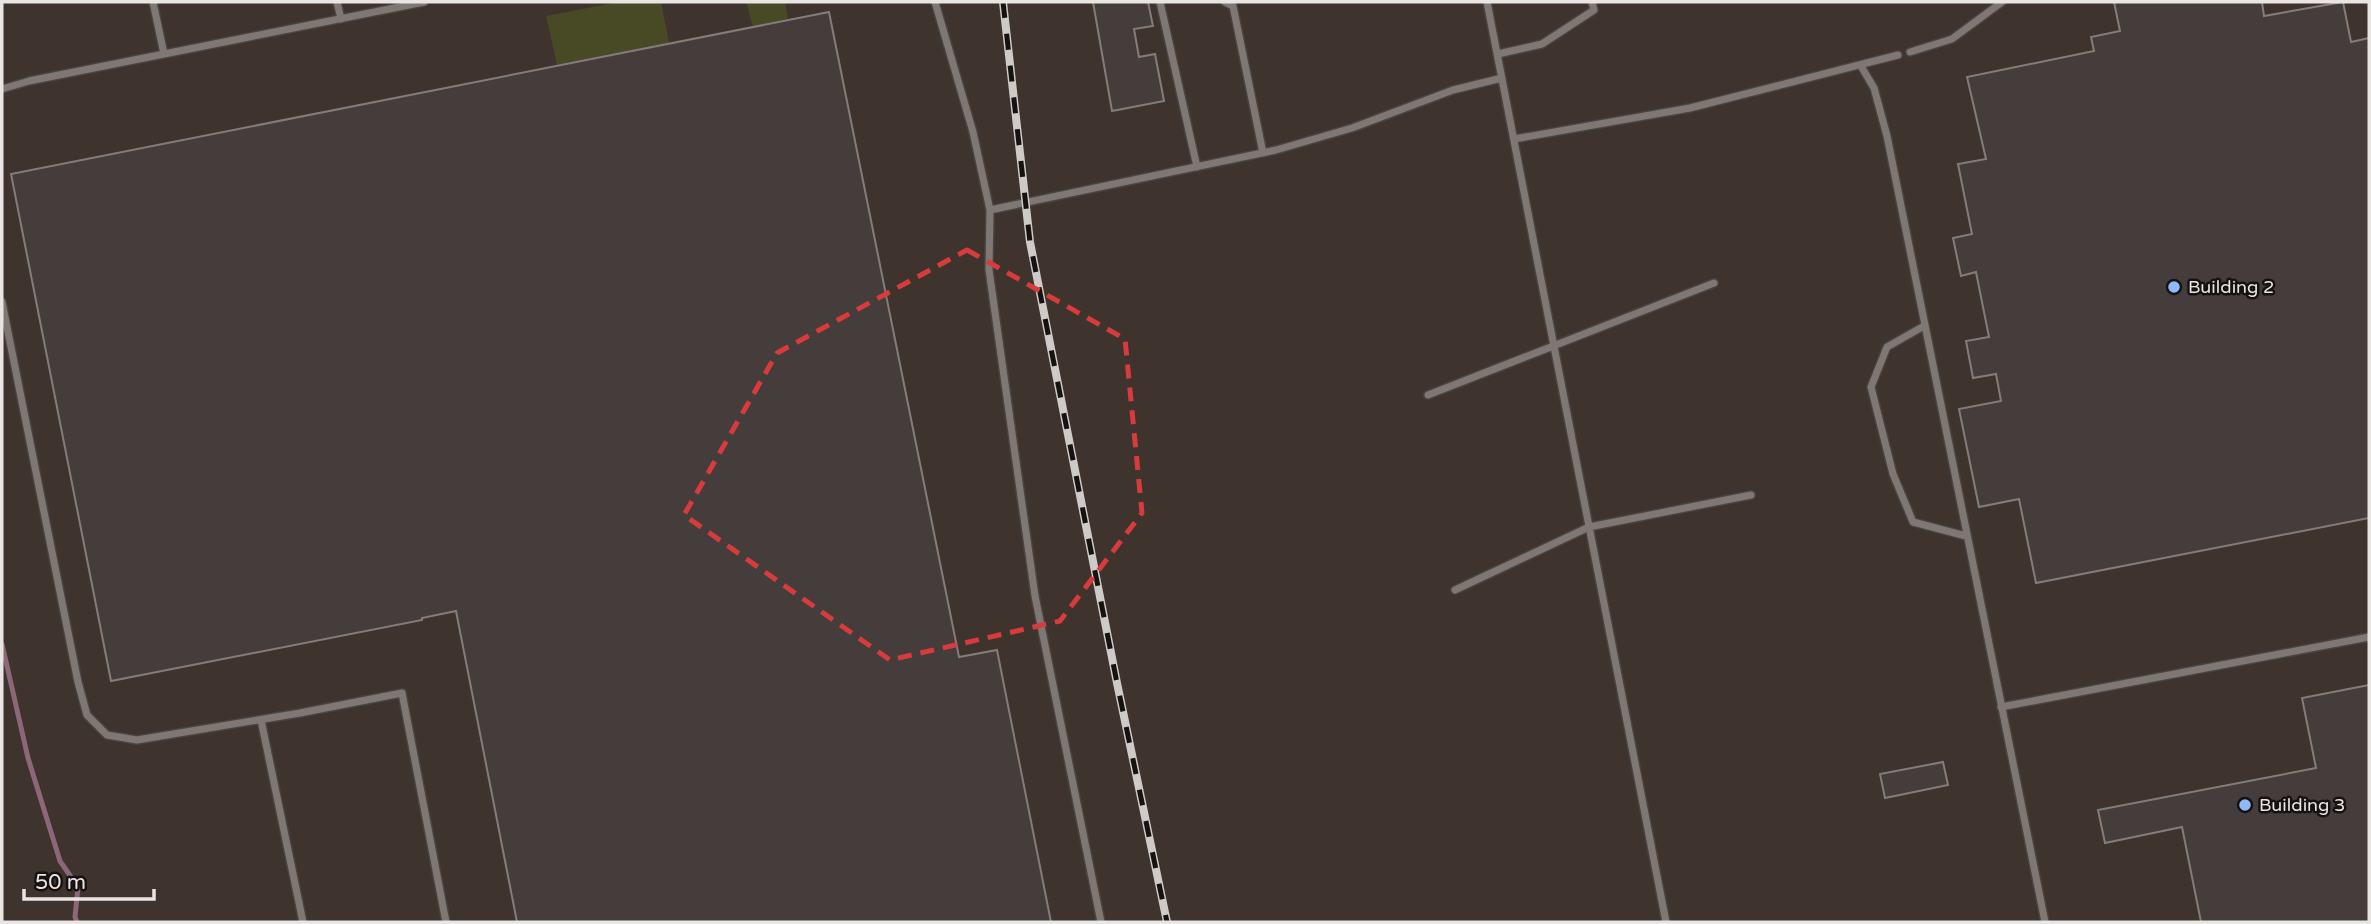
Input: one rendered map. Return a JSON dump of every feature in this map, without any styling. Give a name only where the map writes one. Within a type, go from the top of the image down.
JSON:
[{"type":"lane","points":[[153,2],[164,54]]},
{"type":"lane","points":[[337,2],[341,19]]},
{"type":"lane","points":[[2,89],[29,81],[424,2]]},
{"type":"lane","points":[[935,2],[973,132],[990,210],[989,270],[1035,596],[1101,922]]},
{"type":"lane","points":[[1160,2],[1197,167]]},
{"type":"lane","points":[[1225,2],[1233,6],[1263,153]]},
{"type":"lane","points":[[1487,2],[1666,922]]},
{"type":"lane","points":[[1497,54],[1542,44],[1594,10],[1592,2]]},
{"type":"lane","points":[[1910,52],[1952,39],[2001,2]]},
{"type":"lane","points":[[1514,139],[1690,108],[1898,55]]},
{"type":"lane","points":[[1861,66],[1874,89],[1887,136],[2045,922]]},
{"type":"lane","points":[[990,210],[1263,153],[1352,128],[1453,90],[1502,78]]},
{"type":"lane","points":[[1428,395],[1714,283]]},
{"type":"lane","points":[[2,302],[78,682],[87,715],[107,735],[136,740],[402,693],[446,922]]},
{"type":"lane","points":[[1924,326],[1886,347],[1871,387],[1893,474],[1913,522],[1966,536]]},
{"type":"lane","points":[[1455,590],[1589,527],[1751,495]]},
{"type":"lane","points":[[2001,707],[2369,637]]},
{"type":"lane","points":[[261,720],[303,922]]},
{"type":"highlighted area","points":[[967,250],[1125,339],[1142,513],[1060,621],[890,660],[684,515],[777,353]]},
{"type":"shaded area","points":[[2,2],[2369,2],[2369,922],[2,922]]},
{"type":"green space","points":[[619,2],[661,2],[669,43],[557,65],[546,16]]},
{"type":"green space","points":[[746,2],[785,2],[788,19],[753,27]]},
{"type":"building","points":[[1093,2],[1148,2],[1153,26],[1134,29],[1139,57],[1155,54],[1164,101],[1112,111]]},
{"type":"building","name":"Building 2","points":[[2114,2],[2262,2],[2264,16],[2343,2],[2351,42],[2369,38],[2369,518],[2036,583],[2019,499],[1979,507],[1959,409],[2001,401],[1996,374],[1973,378],[1966,341],[1989,337],[1976,272],[1961,276],[1953,238],[1972,234],[1958,164],[1986,159],[1967,77],[2094,51],[2091,37],[2120,31]]},
{"type":"building","points":[[829,12],[959,657],[997,650],[1051,922],[517,922],[456,611],[111,681],[11,174]]},
{"type":"building","name":"Building 3","points":[[2369,685],[2369,922],[2201,922],[2182,827],[2105,843],[2098,810],[2316,768],[2302,698]]},
{"type":"building","points":[[1943,762],[1948,785],[1885,798],[1880,774]]},
{"type":"waterway","points":[[2,644],[28,758],[60,861],[78,887],[75,917],[77,922]]},
{"type":"railway","points":[[1003,2],[1030,242],[1167,922]]},
{"type":"place","name":"Building 2","points":[[2174,287]]},
{"type":"place","name":"Building 3","points":[[2245,805]]}]
